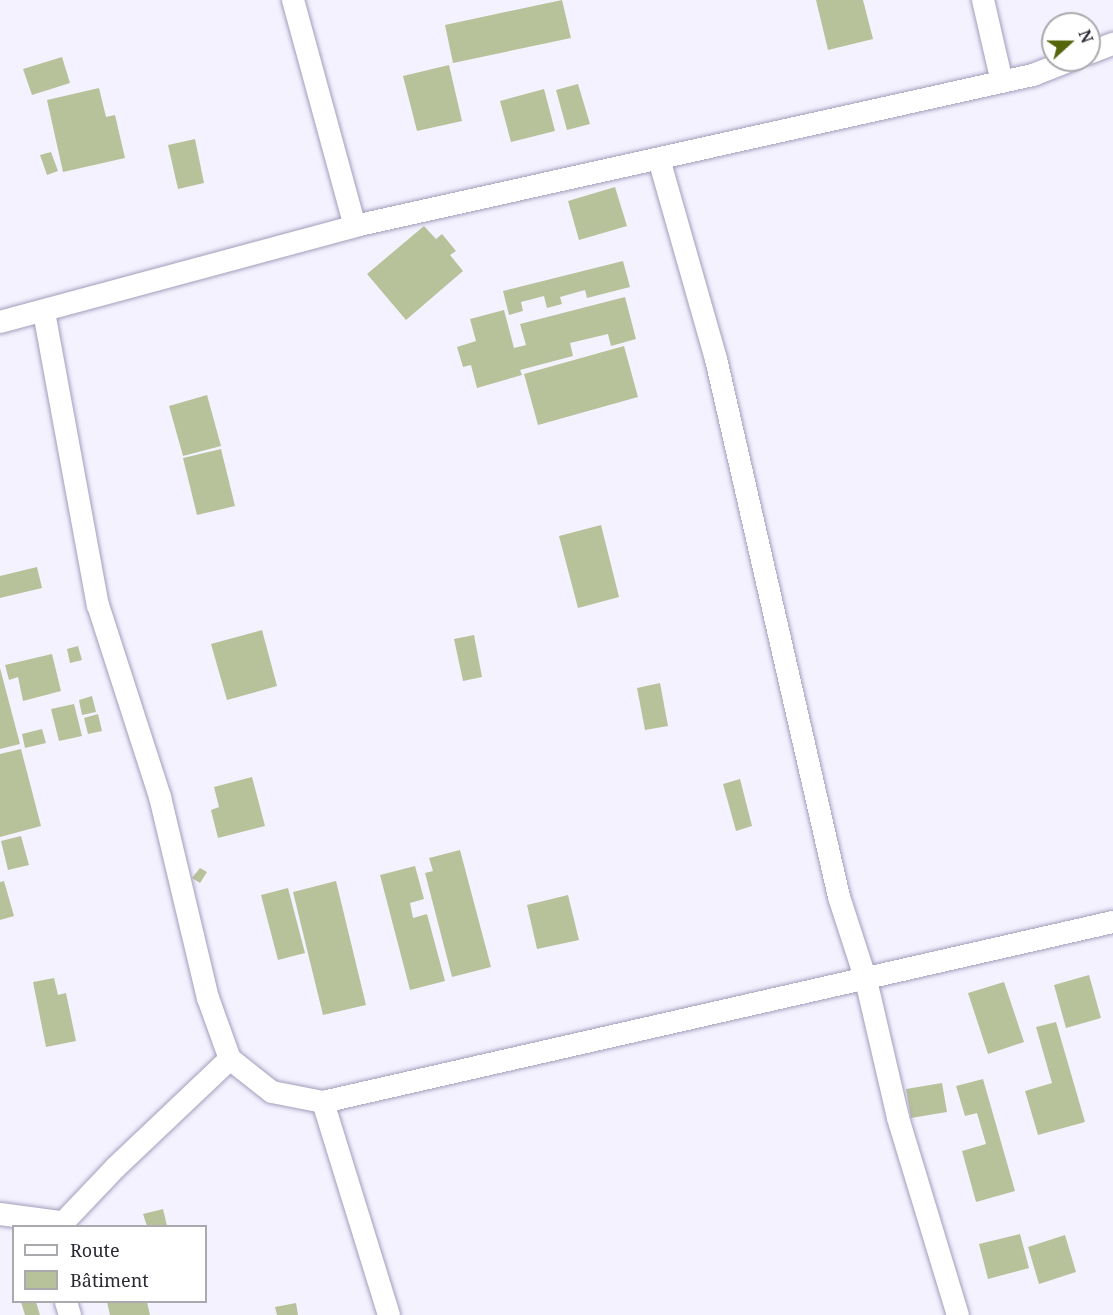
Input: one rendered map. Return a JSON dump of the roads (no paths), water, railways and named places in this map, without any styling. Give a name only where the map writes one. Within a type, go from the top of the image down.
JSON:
[{"type":"street","points":[[293,0],[355,226]]},
{"type":"street","points":[[983,0],[1002,81]]},
{"type":"street","points":[[0,322],[44,312],[355,226],[1002,81],[1041,69]]},
{"type":"street","points":[[659,159],[716,359],[839,897],[866,980],[898,1118],[958,1315]]},
{"type":"street","points":[[44,312],[98,605],[160,797],[208,998],[230,1059],[272,1092],[323,1102],[1113,922]]},
{"type":"street","points":[[0,1214],[60,1224],[230,1059]]},
{"type":"street","points":[[323,1102],[389,1315]]}]
